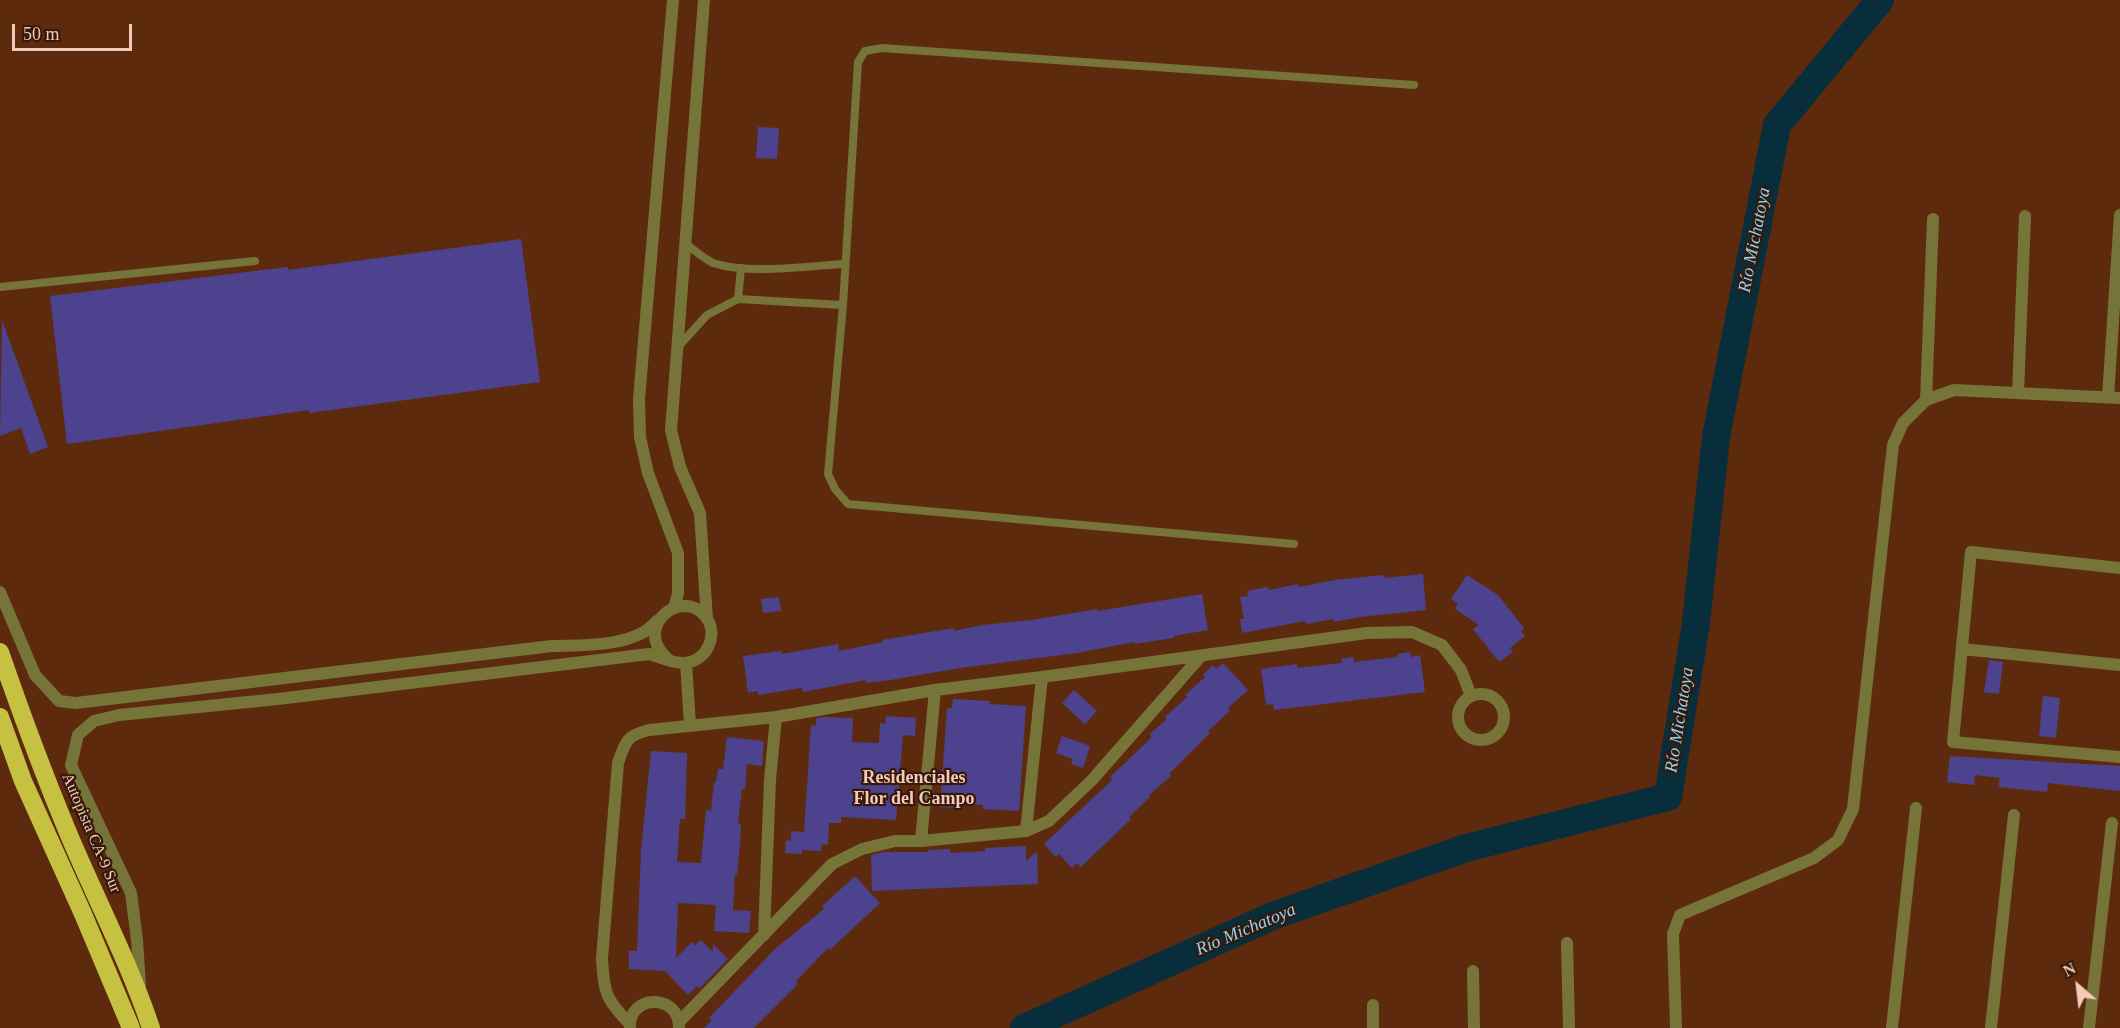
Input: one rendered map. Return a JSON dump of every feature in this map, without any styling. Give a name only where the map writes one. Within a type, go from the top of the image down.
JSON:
[{"type":"highway","name":"Autopista CA-9 Sur","points":[[0,651],[25,724],[69,836],[141,998],[151,1028]]},
{"type":"highway","points":[[0,717],[23,781],[131,1028]]},
{"type":"street","points":[[673,0],[639,399],[640,437],[648,473],[678,553],[678,594],[674,608]]},
{"type":"street","points":[[704,0],[671,430],[680,467],[700,513],[707,619]]},
{"type":"street","points":[[1676,1028],[1673,934],[1680,915],[1814,858],[1838,840],[1853,809],[1893,444],[1903,423],[1926,400],[1954,390],[2114,397],[2120,215]]},
{"type":"street","points":[[2018,393],[2025,216]]},
{"type":"street","points":[[1926,400],[1933,219]]},
{"type":"street","points":[[2120,568],[1971,552],[1953,742],[2120,757]]},
{"type":"street","points":[[0,592],[35,675],[59,701],[76,703],[552,646],[603,643],[626,639],[644,632],[674,608],[693,608],[701,612],[711,628],[709,647],[696,660],[686,663],[649,654],[278,699],[119,714],[94,721],[78,735],[71,765],[131,893],[141,998]]},
{"type":"street","points":[[660,618],[654,635],[660,652],[667,658]]},
{"type":"street","points":[[1201,656],[1092,780],[1049,821],[1026,831],[921,841],[895,841],[862,849],[832,864],[679,1025],[672,1008],[658,1001],[642,1004],[636,1009],[630,1026],[612,1006],[604,985],[602,957],[618,763],[625,743],[635,733],[776,717],[935,690],[1367,633],[1412,632],[1442,645],[1461,670],[1471,696]]},
{"type":"street","points":[[1962,649],[2120,665]]},
{"type":"street","points":[[686,663],[690,725]]},
{"type":"street","points":[[1026,831],[1042,677]]},
{"type":"street","points":[[921,841],[935,690]]},
{"type":"street","points":[[764,935],[770,780],[776,717]]},
{"type":"street","points":[[1892,1028],[1916,807]]},
{"type":"street","points":[[1991,1028],[2014,815]]},
{"type":"street","points":[[2089,1028],[2112,823]]},
{"type":"street","points":[[1567,943],[1569,1028]]},
{"type":"street","points":[[1473,971],[1474,1028]]},
{"type":"street","points":[[1373,1005],[1373,1028]]},
{"type":"lane","points":[[1294,544],[848,504],[835,489],[828,474],[843,305],[858,62],[865,51],[882,48],[1414,85]]},
{"type":"lane","points":[[686,244],[711,262],[741,267],[844,264]]},
{"type":"lane","points":[[0,287],[255,261]]},
{"type":"lane","points":[[738,299],[741,267]]},
{"type":"lane","points":[[677,348],[707,315],[738,299],[843,305]]},
{"type":"building","points":[[758,127],[779,128],[777,159],[756,158]]},
{"type":"building","points":[[521,239],[540,382],[309,413],[309,410],[67,444],[50,296],[288,267],[288,270]]},
{"type":"building","points":[[2,320],[48,447],[30,454],[21,428],[0,436]]},
{"type":"building","points":[[1423,574],[1426,610],[1334,622],[1333,619],[1306,624],[1305,621],[1242,633],[1240,619],[1244,619],[1240,597],[1248,596],[1247,591],[1268,587],[1269,590],[1298,584],[1299,587],[1335,580],[1383,575],[1384,578]]},
{"type":"building","points":[[1467,575],[1498,595],[1524,628],[1521,631],[1525,636],[1510,648],[1513,652],[1499,662],[1473,629],[1479,625],[1455,609],[1458,604],[1451,599]]},
{"type":"building","points":[[1202,594],[1208,630],[1174,636],[1174,638],[1134,644],[1134,642],[1077,653],[960,668],[891,680],[866,683],[866,680],[803,692],[802,688],[758,695],[758,691],[748,693],[743,656],[781,651],[782,654],[838,644],[839,651],[883,642],[882,640],[954,628],[954,631],[982,625],[1032,620],[1097,609],[1098,611]]},
{"type":"building","points":[[779,597],[781,611],[763,613],[761,599]]},
{"type":"building","points":[[1410,652],[1411,657],[1420,655],[1425,692],[1274,710],[1273,704],[1266,705],[1261,669],[1297,664],[1298,668],[1342,663],[1341,659],[1354,657],[1354,662],[1398,657],[1397,654]]},
{"type":"building","points":[[1989,660],[2003,662],[1999,694],[1984,692]]},
{"type":"building","points":[[1223,663],[1248,690],[1228,708],[1230,711],[1208,731],[1210,733],[1169,774],[1171,776],[1149,795],[1150,797],[1129,817],[1131,819],[1081,867],[1077,863],[1072,868],[1059,854],[1056,857],[1044,844],[1113,779],[1109,778],[1151,738],[1150,734],[1167,719],[1165,717],[1205,677],[1203,674],[1213,665],[1216,669]]},
{"type":"building","points":[[1074,690],[1097,711],[1085,724],[1062,703]]},
{"type":"building","points":[[2043,696],[2060,698],[2056,738],[2039,736]]},
{"type":"building","points":[[953,699],[1026,706],[1019,811],[983,809],[983,805],[956,804],[956,808],[940,807],[947,708],[952,708]]},
{"type":"building","points":[[886,716],[916,718],[915,736],[903,735],[896,820],[841,817],[841,823],[829,823],[828,845],[822,844],[821,851],[802,850],[802,854],[785,853],[786,840],[791,841],[791,831],[804,832],[811,725],[816,726],[816,718],[853,718],[852,742],[879,743],[880,723],[885,724]]},
{"type":"building","points":[[1062,736],[1090,746],[1083,768],[1071,764],[1073,759],[1056,753]]},
{"type":"building","points":[[727,737],[764,741],[762,766],[747,764],[738,823],[741,824],[740,846],[737,875],[735,874],[733,910],[751,911],[749,933],[714,931],[716,905],[678,903],[676,958],[692,942],[695,945],[701,940],[713,952],[713,944],[728,959],[699,989],[697,986],[688,995],[665,971],[629,969],[629,951],[637,951],[641,850],[651,751],[687,753],[685,819],[680,819],[677,862],[701,863],[706,810],[711,811],[714,782],[716,782],[718,769],[723,769]]},
{"type":"building","points":[[1950,756],[2120,766],[2120,791],[2048,783],[2047,792],[1998,787],[2000,778],[1975,775],[1974,785],[1947,782]]},
{"type":"building","points":[[1026,846],[1026,861],[1037,851],[1038,884],[872,891],[871,855],[885,852],[928,852],[928,850],[950,849],[951,853],[985,851],[985,848]]},
{"type":"building","points":[[855,876],[880,903],[830,950],[828,948],[796,981],[798,984],[754,1028],[704,1028],[712,1020],[709,1018],[775,949],[824,909],[822,906]]},
{"type":"waterway","name":"Río Michatoya","points":[[1024,1028],[1275,915],[1466,848],[1668,797],[1696,623],[1716,437],[1777,125],[1880,0]]},
{"type":"district","name":"Residenciales Flor del Campo","points":[[914,788]]}]
